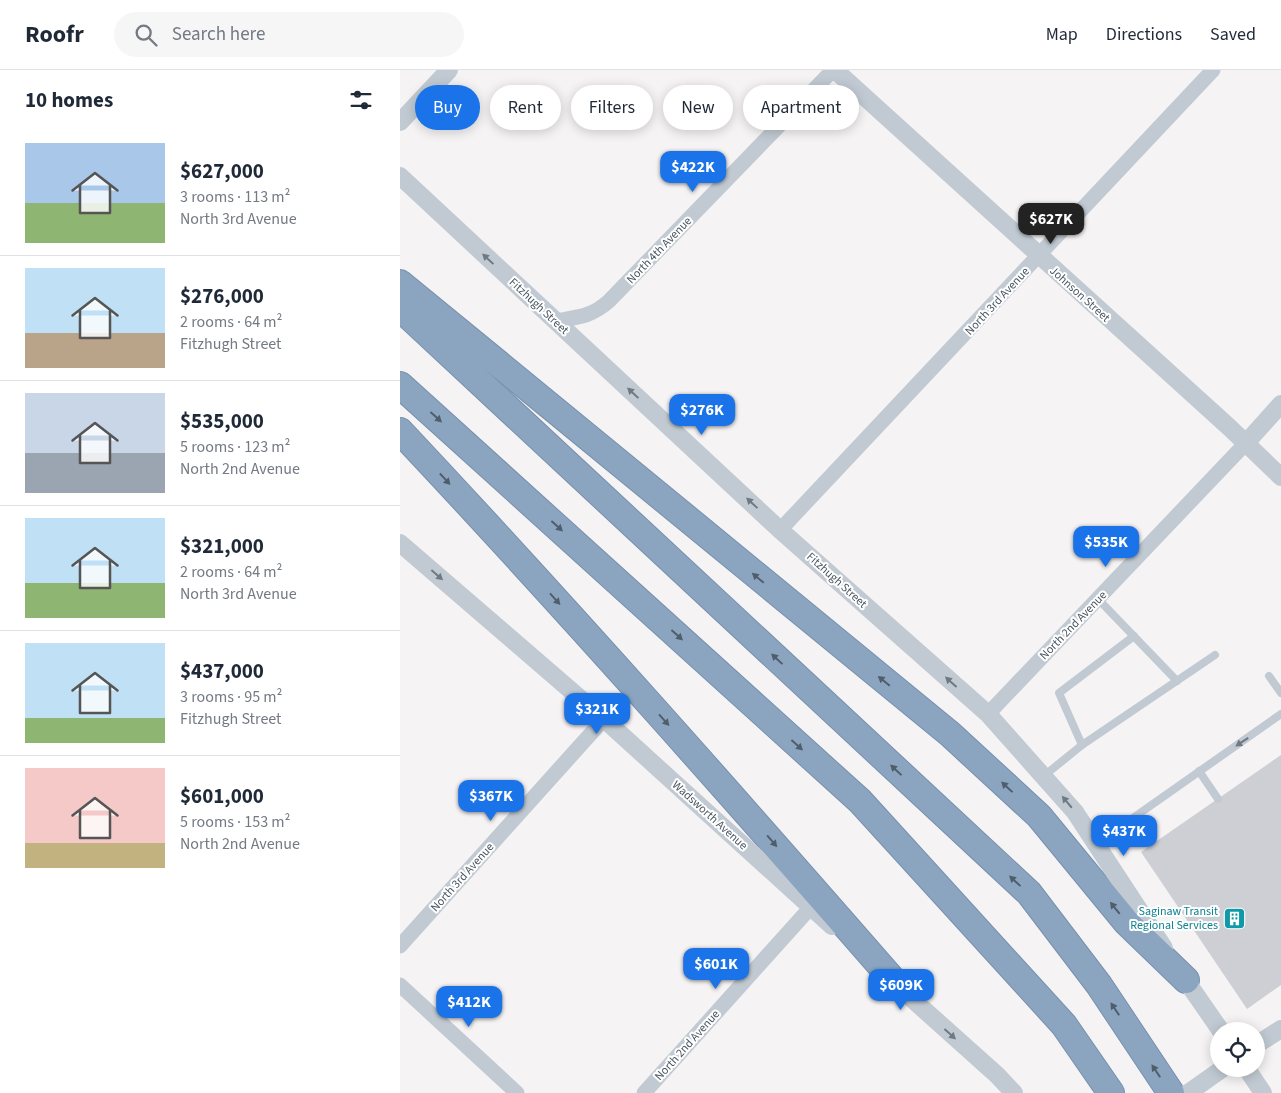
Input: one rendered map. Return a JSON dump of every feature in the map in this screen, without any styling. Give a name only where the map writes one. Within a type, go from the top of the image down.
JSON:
[{"type":"highway","points":[[400,283],[950,734],[1039,816],[1127,923],[1186,980]]},
{"type":"highway","points":[[400,308],[1029,893],[1099,985],[1171,1093]]},
{"type":"highway","points":[[400,384],[860,801],[1064,1025],[1106,1086]]},
{"type":"highway","points":[[400,431],[696,754],[900,988]]},
{"type":"street","points":[[400,122],[449,70]]},
{"type":"street","name":"Johnson Street","points":[[834,70],[1246,443],[1281,477]]},
{"type":"street","name":"North 4th Avenue","points":[[555,321],[597,312],[834,70]]},
{"type":"street","name":"North 3rd Avenue","points":[[780,530],[1213,70]]},
{"type":"street","name":"Fitzhugh Street","points":[[400,176],[780,530],[988,714],[1074,812],[1215,1022]]},
{"type":"street","name":"North 2nd Avenue","points":[[988,714],[1281,404]]},
{"type":"street","name":"Wadsworth Avenue","points":[[400,543],[604,720],[997,1074],[1014,1093]]},
{"type":"street","name":"North 3rd Avenue","points":[[400,946],[604,720]]},
{"type":"street","name":"North 2nd Avenue","points":[[644,1093],[811,907]]},
{"type":"street","points":[[400,985],[517,1093]]},
{"type":"street","points":[[1265,1039],[1281,1029]]},
{"type":"street","points":[[1188,1093],[1211,1077]]},
{"type":"street","points":[[1252,1077],[1263,1093]]},
{"type":"lane","points":[[1098,599],[1176,680]]},
{"type":"lane","points":[[1082,745],[1059,693],[1134,636]]},
{"type":"lane","points":[[1044,776],[1082,745],[1214,655]]},
{"type":"lane","points":[[1269,676],[1281,693]]},
{"type":"lane","points":[[1096,844],[1281,714]]},
{"type":"lane","points":[[1199,771],[1218,799]]},
{"type":"building","name":"Saginaw Transit Regional Services","points":[[1281,755],[1281,985],[1247,1009],[1141,852]]},
{"type":"place","name":"Saginaw Transit Regional Services","points":[[1234,918]]}]
